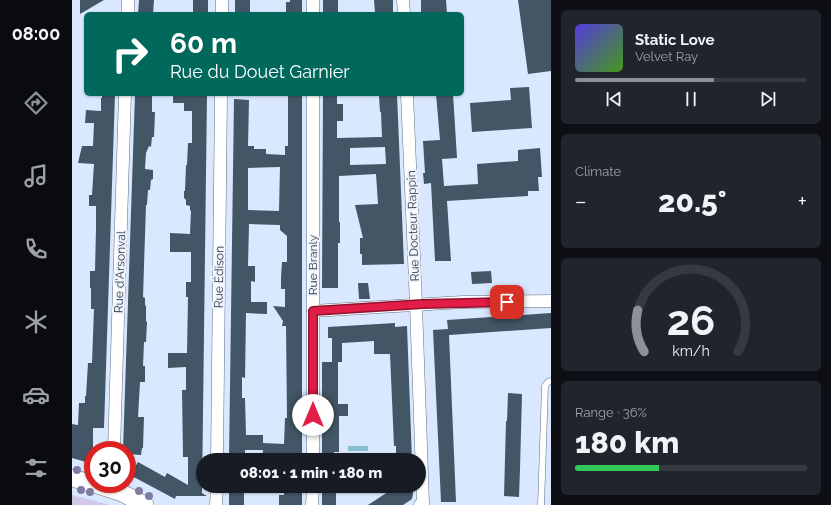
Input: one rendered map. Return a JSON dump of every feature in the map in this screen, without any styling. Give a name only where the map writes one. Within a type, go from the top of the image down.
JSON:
[{"type":"street","points":[[128,0],[128,12]]},
{"type":"street","points":[[222,0],[222,12]]},
{"type":"street","points":[[313,0],[313,12]]},
{"type":"street","points":[[403,0],[404,12]]},
{"type":"street","name":"Rue d'Arsonval","points":[[114,441],[125,96]]},
{"type":"street","name":"Rue Édison","points":[[217,453],[221,96]]},
{"type":"street","name":"Rue Branly","points":[[313,96],[313,453]]},
{"type":"street","name":"Rue Docteur Rappin","points":[[407,96],[423,504]]},
{"type":"street","points":[[313,311],[470,302],[551,301]]},
{"type":"street","points":[[72,478],[84,481]]},
{"type":"street","points":[[122,493],[145,505]]},
{"type":"street","points":[[216,505],[217,493]]},
{"type":"street","points":[[312,493],[312,505]]},
{"type":"lane","points":[[541,505],[545,386],[551,381]]},
{"type":"shaded area","points":[[72,495],[110,505],[72,505]]},
{"type":"water","points":[[348,446],[368,446],[368,451],[348,451]]},
{"type":"building","points":[[80,0],[104,0],[80,14]]},
{"type":"building","points":[[139,0],[154,0],[153,12],[138,12]]},
{"type":"building","points":[[193,0],[208,0],[208,12],[193,12]]},
{"type":"building","points":[[235,0],[250,0],[250,12],[235,12]]},
{"type":"building","points":[[290,0],[302,0],[302,12],[286,12],[286,2],[290,2]]},
{"type":"building","points":[[323,0],[338,0],[338,12],[323,12]]},
{"type":"building","points":[[374,0],[393,0],[393,12],[375,12]]},
{"type":"building","points":[[421,0],[446,0],[447,12],[421,12]]},
{"type":"building","points":[[518,0],[551,0],[551,71],[528,74]]},
{"type":"building","points":[[529,87],[532,128],[472,132],[470,103],[511,100],[510,88]]},
{"type":"building","points":[[102,96],[115,96],[104,428],[93,428],[93,441],[84,441],[84,461],[72,458],[72,424],[78,425],[79,403],[85,403],[88,363],[92,363],[94,309],[91,309],[90,271],[95,271],[96,206],[89,206],[89,195],[92,195],[94,164],[78,163],[82,146],[93,146],[94,123],[85,123],[86,110],[101,111]]},
{"type":"building","points":[[135,96],[152,96],[152,112],[155,112],[154,137],[152,137],[151,147],[149,146],[146,153],[145,169],[153,170],[153,179],[151,180],[150,190],[148,190],[146,205],[143,297],[145,298],[147,322],[143,366],[145,366],[145,382],[140,382],[138,417],[144,417],[143,448],[141,455],[136,455],[136,441],[123,441]]},
{"type":"building","points":[[173,96],[207,96],[203,453],[196,453],[196,493],[202,493],[207,496],[176,496],[175,499],[136,478],[136,465],[138,462],[165,477],[167,473],[188,485],[188,457],[183,457],[182,390],[186,390],[186,367],[168,368],[168,353],[187,353],[188,297],[186,297],[186,282],[191,282],[191,252],[170,252],[170,233],[190,234],[191,211],[190,206],[186,205],[184,191],[188,143],[192,143],[192,111],[184,111],[184,103],[173,103]]},
{"type":"building","points":[[288,96],[302,96],[302,453],[263,453],[263,450],[245,450],[245,453],[229,453],[234,99],[249,100],[248,146],[254,146],[254,149],[266,149],[266,154],[285,155],[285,146],[288,146]],"holes":[[[280,167],[279,211],[248,210],[248,168]],[[249,224],[280,225],[280,230],[287,236],[287,262],[282,262],[281,278],[281,289],[285,289],[285,307],[273,306],[283,321],[282,326],[286,326],[287,418],[285,418],[284,444],[263,443],[263,435],[246,435],[245,398],[242,398],[242,377],[245,378],[246,313],[267,314],[267,302],[251,302],[251,281],[255,282],[255,266],[248,266]]]},
{"type":"building","points":[[323,96],[337,96],[337,104],[343,104],[343,121],[337,121],[337,138],[382,137],[379,96],[397,96],[404,264],[362,265],[360,238],[363,238],[355,205],[378,204],[376,174],[339,176],[340,243],[338,243],[338,288],[322,288]],"holes":[[[385,147],[386,164],[350,165],[350,148]]]},
{"type":"building","points":[[436,96],[453,96],[457,158],[442,159],[444,186],[478,184],[477,164],[518,161],[518,150],[540,148],[542,177],[538,177],[539,191],[528,191],[528,196],[447,201],[451,261],[435,261],[431,183],[424,184],[423,173],[425,173],[423,141],[440,140]]},
{"type":"building","points":[[491,271],[492,283],[472,284],[471,272]]},
{"type":"building","points":[[358,283],[368,283],[370,299],[359,299]]},
{"type":"building","points":[[551,313],[551,328],[449,335],[456,502],[441,502],[433,330],[448,329],[447,320]]},
{"type":"building","points":[[395,323],[395,327],[407,326],[412,453],[396,453],[396,446],[394,446],[390,354],[374,354],[374,341],[342,343],[342,362],[332,362],[332,338],[328,338],[328,327]]},
{"type":"building","points":[[322,362],[338,362],[338,404],[348,404],[348,416],[339,416],[339,452],[322,453]]},
{"type":"building","points":[[508,393],[522,394],[519,497],[504,496]]},
{"type":"building","points":[[229,493],[244,493],[244,505],[229,505]]},
{"type":"building","points":[[284,493],[302,493],[302,505],[279,505],[279,495],[284,495]]},
{"type":"building","points":[[322,493],[336,493],[336,505],[322,505]]},
{"type":"building","points":[[386,493],[413,493],[412,499],[403,505],[368,505]]},
{"type":"route","points":[[313,415],[313,311],[463,302],[507,302]]}]
